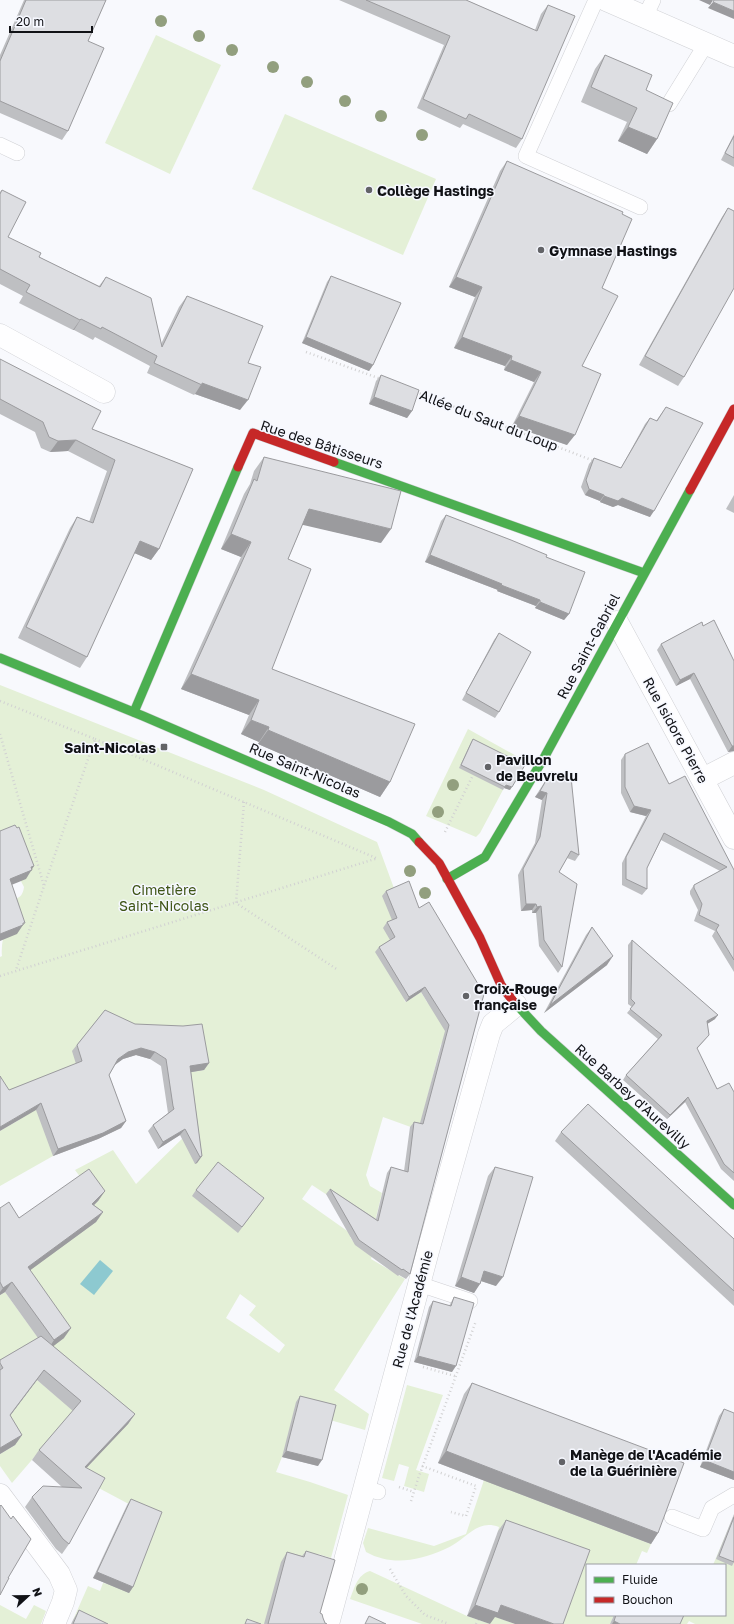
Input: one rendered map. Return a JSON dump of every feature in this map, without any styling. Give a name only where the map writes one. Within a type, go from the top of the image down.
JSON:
[{"type":"street","points":[[608,1],[649,8],[706,44],[734,56]]},
{"type":"street","points":[[0,335],[104,392]]},
{"type":"street","name":"Rue Saint-Gabriel","points":[[447,878],[485,857],[545,756],[734,409]]},
{"type":"street","name":"Rue des Bâtisseurs","points":[[134,712],[253,433],[644,573]]},
{"type":"street","name":"Rue Isidore Pierre","points":[[617,622],[692,763],[703,779],[734,838]]},
{"type":"street","name":"Rue Saint-Nicolas","points":[[0,658],[134,712],[389,822],[412,834],[439,863],[480,938],[501,984],[516,1005]]},
{"type":"street","points":[[703,779],[734,762]]},
{"type":"street","name":"Rue Barbey d'Aurevilly","points":[[516,1005],[541,1031],[734,1206]]},
{"type":"street","name":"Rue de l'Académie","points":[[328,1624],[371,1490],[419,1284],[489,1034],[493,1024],[516,1005]]},
{"type":"street","points":[[0,1494],[59,1574],[66,1590],[54,1624]]},
{"type":"lane","points":[[608,1],[526,156],[640,207]]},
{"type":"lane","points":[[669,104],[706,44]]},
{"type":"lane","points":[[0,145],[17,153]]},
{"type":"lane","points":[[419,1284],[470,1301]]},
{"type":"lane","points":[[672,1517],[703,1529],[712,1508],[728,1497],[734,1495]]},
{"type":"path","points":[[306,352],[385,380]]},
{"type":"path","name":"Allée du Saut du Loup","points":[[414,391],[597,462]]},
{"type":"path","points":[[0,701],[95,739],[378,858],[0,976]]},
{"type":"path","points":[[0,734],[44,886]]},
{"type":"path","points":[[16,970],[95,739]]},
{"type":"path","points":[[444,834],[473,775]]},
{"type":"path","points":[[236,902],[244,802]]},
{"type":"path","points":[[236,902],[338,970]]},
{"type":"path","points":[[411,1501],[422,1466],[476,1320]]},
{"type":"path","points":[[416,1365],[455,1376]]},
{"type":"path","points":[[422,1466],[476,1486],[466,1516],[451,1512]]},
{"type":"path","points":[[390,1569],[406,1596],[425,1615],[449,1624]]},
{"type":"path","points":[[476,1624],[478,1620]]},
{"type":"green space","points":[[156,35],[221,65],[170,174],[105,143]]},
{"type":"green space","points":[[285,114],[436,179],[403,255],[252,189]]},
{"type":"green space","name":"Cimetière Saint-Nicolas","points":[[0,685],[264,790],[377,842],[395,891],[392,942],[405,1002],[421,992],[427,1002],[474,1023],[441,1044],[419,1130],[383,1117],[366,1175],[370,1186],[382,1193],[374,1226],[312,1185],[302,1199],[353,1235],[350,1237],[354,1243],[372,1256],[371,1259],[405,1279],[334,1390],[369,1414],[365,1430],[330,1420],[282,1457],[276,1472],[348,1495],[331,1558],[318,1554],[314,1565],[264,1624],[82,1624],[73,1620],[88,1586],[100,1591],[103,1583],[109,1584],[140,1510],[78,1477],[132,1419],[123,1410],[67,1374],[37,1380],[74,1411],[12,1483],[0,1466],[0,1454],[15,1445],[0,1366],[0,1295],[5,1292],[47,1350],[21,1277],[98,1201],[75,1170],[113,1150],[136,1184],[193,1128],[185,1073],[204,1070],[198,1030],[79,1070],[53,1156],[0,1186],[0,1131],[19,1120],[0,1090],[0,957],[2,956],[2,943],[10,913],[15,899],[21,895],[24,887],[0,841]],"holes":[[[240,1294],[256,1306],[249,1315],[285,1345],[279,1353],[226,1318]]]},
{"type":"green space","points":[[468,729],[520,758],[480,833],[476,837],[426,816]]},
{"type":"green space","points":[[407,1385],[443,1395],[416,1470],[429,1474],[424,1492],[404,1486],[409,1467],[399,1464],[394,1481],[382,1478]]},
{"type":"green space","points":[[484,1480],[651,1544],[647,1553],[642,1551],[636,1564],[586,1564],[586,1616],[614,1616],[610,1624],[560,1624],[498,1531],[499,1527],[492,1525],[481,1526],[450,1547],[434,1554],[414,1559],[395,1560],[375,1556],[366,1552],[363,1543],[368,1528],[434,1546],[466,1534]]},
{"type":"green space","points":[[731,1522],[734,1523],[734,1624],[695,1624],[689,1621],[687,1624],[678,1624],[682,1616],[726,1616],[726,1564],[713,1564]]},
{"type":"green space","points":[[370,1571],[467,1616],[490,1624],[422,1624],[350,1599],[359,1578]]},
{"type":"green space","points":[[0,1605],[26,1619],[34,1605],[46,1611],[41,1624],[0,1624]]},
{"type":"green space","points":[[493,1616],[515,1624],[490,1624]]},
{"type":"water","points":[[100,1260],[113,1271],[94,1295],[80,1284]]},
{"type":"building","points":[[26,0],[106,0],[88,41],[104,48],[68,131],[0,101],[0,61]]},
{"type":"building","points":[[366,0],[466,0],[537,31],[548,5],[575,16],[522,139],[469,114],[466,119],[423,99],[450,36]]},
{"type":"building","points":[[714,0],[734,0],[734,11],[713,2]]},
{"type":"building","points":[[605,55],[652,75],[646,90],[673,103],[657,139],[628,127],[637,108],[591,87]]},
{"type":"building","points":[[734,136],[734,158],[725,153]]},
{"type":"building","name":"Gymnase Hastings","points":[[507,161],[623,212],[622,214],[632,219],[602,288],[618,296],[582,366],[601,374],[575,435],[519,416],[541,372],[511,360],[512,356],[462,337],[482,287],[456,277]]},
{"type":"building","points":[[2,190],[26,202],[8,237],[41,253],[39,257],[100,287],[106,277],[151,298],[162,347],[187,296],[263,326],[248,363],[261,367],[248,400],[202,383],[202,385],[154,363],[157,356],[102,327],[101,329],[81,319],[80,320],[26,292],[30,285],[0,269],[0,194]]},
{"type":"building","points":[[728,208],[734,211],[734,288],[684,377],[645,356]]},
{"type":"building","points":[[331,276],[401,303],[373,365],[306,337]]},
{"type":"building","points":[[0,359],[101,411],[92,429],[193,469],[159,549],[140,541],[87,657],[26,627],[77,517],[93,523],[115,460],[76,440],[58,441],[49,437],[43,422],[0,399]]},
{"type":"building","points":[[381,375],[419,390],[412,411],[374,397]]},
{"type":"building","points":[[666,407],[703,423],[654,511],[622,498],[618,501],[589,489],[586,480],[594,458],[621,468],[650,418],[657,421]]},
{"type":"building","points":[[264,457],[401,491],[391,529],[309,509],[288,559],[311,569],[272,669],[415,724],[390,782],[268,730],[269,727],[251,720],[259,700],[191,674],[251,542],[231,534],[254,479],[257,481]]},
{"type":"building","points":[[446,515],[511,540],[547,555],[546,557],[585,572],[569,614],[540,602],[540,600],[430,555]]},
{"type":"building","points":[[714,620],[734,661],[734,746],[732,746],[694,673],[680,680],[661,644],[702,622],[703,626]]},
{"type":"building","points":[[499,633],[531,652],[499,712],[466,693]]},
{"type":"building","name":"Pavillon de Beuvrelu","points":[[473,739],[525,765],[512,787],[506,785],[505,787],[461,765]]},
{"type":"building","points":[[648,743],[669,784],[685,776],[734,870],[734,960],[716,930],[719,925],[699,915],[702,904],[694,888],[694,885],[727,867],[664,833],[647,868],[647,889],[626,879],[626,857],[651,810],[634,806],[625,787],[625,754]]},
{"type":"building","points":[[551,772],[571,777],[579,855],[571,851],[559,872],[577,884],[562,967],[544,940],[541,906],[537,907],[536,904],[526,904],[523,869],[540,837],[547,793],[540,791]]},
{"type":"building","points":[[15,825],[17,828],[19,827],[34,866],[31,867],[32,870],[10,879],[25,923],[0,934],[0,831]]},
{"type":"building","points":[[409,881],[419,908],[429,902],[484,994],[410,1274],[359,1240],[330,1189],[378,1221],[391,1167],[408,1172],[414,1122],[423,1124],[449,1025],[425,987],[409,997],[379,947],[395,937],[387,922],[397,918],[386,891]]},
{"type":"building","points":[[592,927],[613,956],[550,1005]]},
{"type":"building","points":[[632,940],[718,1015],[707,1021],[709,1035],[697,1048],[717,1089],[729,1083],[734,1092],[734,1173],[724,1164],[688,1097],[670,1115],[626,1075],[662,1035],[630,1009],[635,1003],[631,999]]},
{"type":"building","points":[[105,1010],[135,1024],[183,1026],[202,1024],[209,1063],[190,1066],[202,1156],[200,1157],[185,1129],[163,1142],[153,1125],[174,1109],[166,1059],[155,1052],[141,1048],[128,1052],[118,1059],[109,1075],[126,1121],[103,1133],[58,1149],[41,1103],[0,1127],[0,1076],[9,1090],[82,1061],[77,1045]]},
{"type":"building","points":[[588,1104],[734,1239],[734,1291],[561,1132]]},
{"type":"building","points":[[218,1162],[264,1198],[242,1227],[196,1190]]},
{"type":"building","points":[[495,1167],[533,1177],[503,1277],[484,1271],[480,1284],[461,1277]]},
{"type":"building","points":[[89,1169],[105,1191],[92,1204],[103,1212],[28,1267],[71,1328],[54,1340],[12,1282],[3,1288],[0,1282],[0,1208],[9,1202],[19,1218]]},
{"type":"building","points":[[454,1297],[474,1303],[456,1366],[418,1356],[433,1301],[451,1306]]},
{"type":"building","points":[[41,1336],[135,1414],[85,1467],[105,1478],[69,1544],[63,1539],[32,1497],[43,1486],[82,1488],[39,1450],[81,1401],[44,1370],[10,1415],[22,1435],[0,1448],[0,1370],[3,1368],[0,1360]]},
{"type":"building","points":[[472,1383],[684,1463],[658,1533],[446,1451]]},
{"type":"building","points":[[300,1396],[336,1405],[322,1460],[286,1451]]},
{"type":"building","points":[[724,1409],[734,1413],[734,1472],[704,1460]]},
{"type":"building","points":[[131,1499],[162,1512],[133,1587],[97,1572]]},
{"type":"building","points":[[1,1505],[11,1519],[13,1516],[31,1539],[8,1578],[0,1595],[0,1506]]},
{"type":"building","points":[[734,1517],[734,1562],[719,1556]]},
{"type":"building","points":[[506,1520],[590,1550],[563,1624],[554,1624],[501,1605],[498,1613],[475,1605]]},
{"type":"building","points":[[306,1551],[335,1560],[320,1613],[327,1624],[268,1624],[287,1552],[304,1557]]},
{"type":"building","points":[[79,1610],[108,1624],[73,1624]]},
{"type":"building","points":[[369,1616],[386,1624],[365,1624]]},
{"type":"building","points":[[616,1616],[684,1616],[680,1624],[620,1624],[614,1621]]},
{"type":"building","points":[[247,1619],[261,1624],[245,1624]]},
{"type":"traffic: fast","points":[[334,462],[644,573]]},
{"type":"traffic: fast","points":[[134,712],[238,467]]},
{"type":"traffic: fast","points":[[447,879],[485,857],[545,756],[690,490]]},
{"type":"traffic: fast","points":[[0,658],[143,716],[389,822],[412,834],[419,842]]},
{"type":"traffic: fast","points":[[513,1001],[541,1031],[734,1205]]},
{"type":"traffic: jam","points":[[690,490],[734,409]]},
{"type":"traffic: jam","points":[[238,467],[253,433],[334,462]]},
{"type":"traffic: jam","points":[[419,842],[439,863],[480,938],[501,985],[513,1001]]},
{"type":"place","name":"Collège Hastings","points":[[369,190]]},
{"type":"place","name":"Gymnase Hastings","points":[[541,250]]},
{"type":"place","name":"Saint-Nicolas","points":[[164,747]]},
{"type":"place","name":"Pavillon de Beuvrelu","points":[[488,767]]},
{"type":"place","name":"Croix-Rouge française","points":[[466,996]]},
{"type":"place","name":"Manège de l'Académie de la Guérinière","points":[[562,1462]]}]
